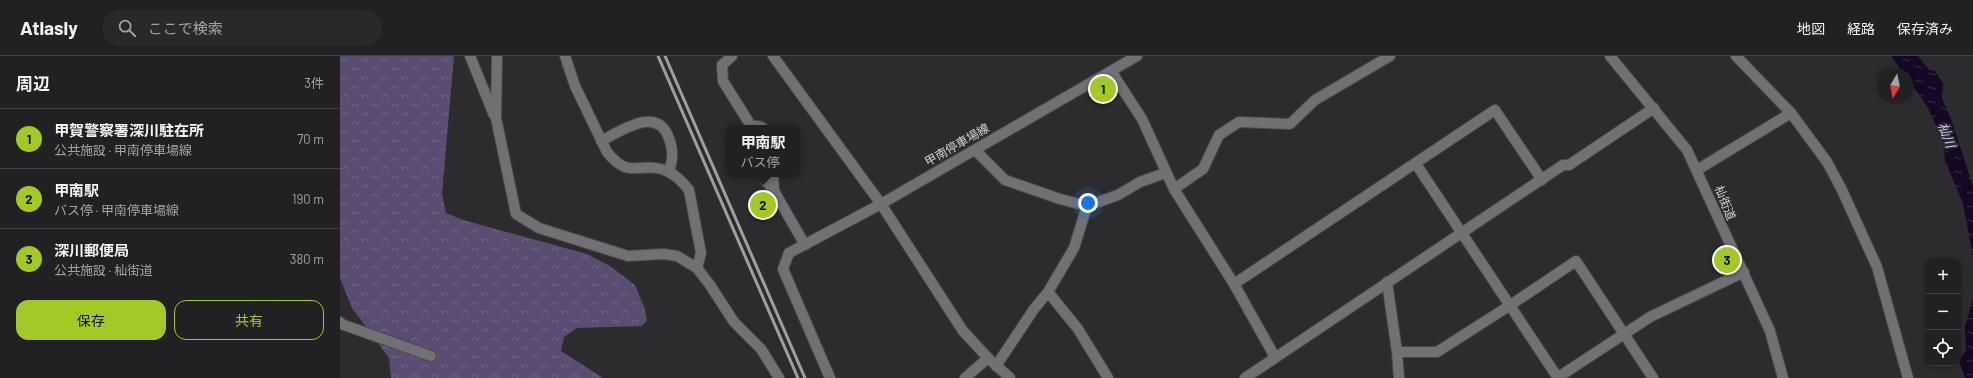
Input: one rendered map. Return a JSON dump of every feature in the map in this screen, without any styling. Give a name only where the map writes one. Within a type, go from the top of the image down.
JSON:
[{"type":"street","points":[[470,56],[496,118],[516,214],[539,228],[628,256],[663,254],[677,256],[697,268],[734,322],[761,349],[780,378]]},
{"type":"street","points":[[496,118],[497,56]]},
{"type":"street","points":[[565,56],[576,86],[601,141],[614,161],[626,168],[637,170],[661,169],[669,172],[681,180],[688,190],[701,253],[697,268]]},
{"type":"street","points":[[732,56],[722,66],[723,81],[749,125]]},
{"type":"street","points":[[773,56],[881,204],[963,331],[988,358],[1010,378]]},
{"type":"street","name":"甲南停車場線","points":[[830,378],[783,269],[789,253],[881,204],[1137,56]]},
{"type":"street","points":[[1174,189],[1203,169],[1219,135],[1239,122],[1290,124],[1315,100],[1390,56]]},
{"type":"street","name":"杣街道","points":[[1610,56],[1687,150],[1720,225],[1744,272],[1770,331],[1783,378]]},
{"type":"street","points":[[1736,56],[1791,113],[1827,162],[1861,228],[1877,267],[1908,378]]},
{"type":"street","points":[[1111,71],[1142,119],[1165,173],[1174,189],[1234,284],[1275,357]]},
{"type":"street","points":[[1245,378],[1462,232],[1563,166],[1569,165],[1654,108]]},
{"type":"street","points":[[1234,284],[1495,110],[1542,180]]},
{"type":"street","points":[[1697,170],[1791,113]]},
{"type":"street","points":[[601,141],[643,122],[653,121],[661,124],[666,131],[674,149],[669,172]]},
{"type":"street","points":[[975,150],[1005,180],[1060,199],[1087,206],[1118,195],[1140,182],[1165,173]]},
{"type":"street","points":[[1416,164],[1558,378],[1650,317],[1744,272]]},
{"type":"street","points":[[762,177],[774,191],[805,245]]},
{"type":"street","points":[[773,177],[774,191]]},
{"type":"street","points":[[996,366],[1030,315],[1048,292],[1074,248],[1087,206]]},
{"type":"street","points":[[1397,352],[1437,352],[1576,261],[1653,378]]},
{"type":"street","points":[[1387,282],[1397,352],[1399,378]]},
{"type":"street","points":[[1048,292],[1078,329],[1108,378]]},
{"type":"street","points":[[340,324],[431,356]]},
{"type":"street","points":[[965,378],[988,358]]},
{"type":"green space","points":[[340,56],[454,56],[442,194],[446,213],[463,220],[587,254],[610,266],[635,285],[645,309],[647,320],[642,326],[577,328],[564,337],[561,351],[603,378],[391,378],[389,358],[352,308],[340,278]]},
{"type":"water","name":"杣川","points":[[1891,56],[1918,56],[1929,70],[1935,71],[1943,83],[1942,98],[1951,119],[1973,186],[1973,257],[1963,203],[1945,161],[1943,141],[1927,106],[1913,86],[1913,68],[1900,68]]},
{"type":"water","points":[[1973,298],[1973,378],[1965,378],[1961,366],[1961,357],[1966,351],[1965,327]]},
{"type":"railway","points":[[658,56],[798,378]]},
{"type":"railway","points":[[665,56],[805,378]]},
{"type":"place","name":"甲賀警察署深川駐在所","points":[[1103,89]]},
{"type":"place","name":"甲南駅","points":[[763,205]]},
{"type":"place","name":"深川郵便局","points":[[1727,260]]}]
